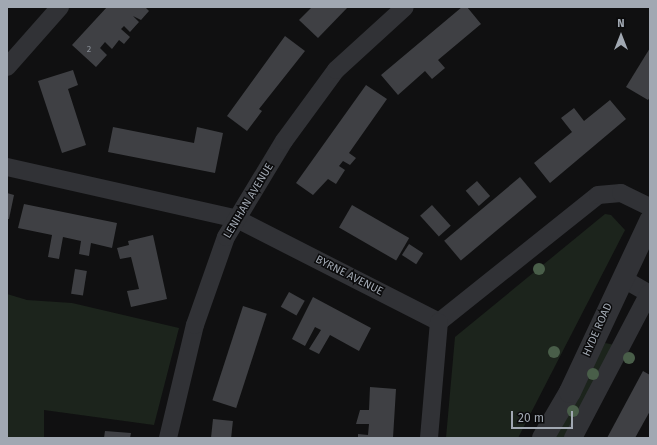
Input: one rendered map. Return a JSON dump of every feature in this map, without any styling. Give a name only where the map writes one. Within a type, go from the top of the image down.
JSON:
[{"type":"street","points":[[7,67],[60,7]]},
{"type":"street","name":"LENIHAN AVENUE","points":[[168,438],[195,325],[226,237],[284,141],[336,70],[405,7]]},
{"type":"street","name":"BYRNE AVENUE","points":[[7,167],[237,219],[439,322]]},
{"type":"street","points":[[429,438],[439,322],[598,194],[621,193],[650,207]]},
{"type":"street","name":"HYDE ROAD","points":[[543,438],[570,392],[622,278],[650,221]]},
{"type":"street","points":[[573,438],[649,294],[622,278]]},
{"type":"shaded area","points":[[605,214],[611,215],[625,230],[518,438],[446,438],[455,337]]},
{"type":"shaded area","points":[[7,294],[27,300],[72,303],[179,328],[154,425],[44,410],[44,438],[7,438]]},
{"type":"shaded area","points":[[605,343],[615,345],[567,438],[555,438]]},
{"type":"building","points":[[107,7],[145,7],[149,11],[141,20],[133,16],[139,22],[130,32],[124,26],[121,29],[130,37],[124,44],[119,40],[112,49],[105,42],[100,48],[107,55],[96,67],[72,45]]},
{"type":"building","points":[[312,7],[348,7],[318,38],[299,20]]},
{"type":"building","points":[[462,7],[467,7],[481,24],[438,60],[445,68],[432,79],[425,71],[398,95],[381,75]]},
{"type":"building","points":[[285,36],[305,51],[259,109],[262,111],[247,131],[227,116]]},
{"type":"building","points":[[650,48],[650,97],[648,100],[626,87]]},
{"type":"building","points":[[73,70],[78,85],[68,89],[86,145],[62,153],[38,81]]},
{"type":"building","points":[[366,85],[387,99],[349,153],[356,158],[350,165],[343,161],[339,166],[345,170],[336,184],[328,179],[313,195],[296,183]]},
{"type":"building","points":[[610,100],[626,119],[550,183],[534,163],[572,132],[561,118],[574,108],[584,121]]},
{"type":"building","points":[[113,127],[194,143],[197,127],[223,133],[215,173],[108,152]]},
{"type":"building","points":[[520,177],[537,197],[461,261],[444,241]]},
{"type":"building","points":[[477,181],[490,196],[479,206],[466,191]]},
{"type":"building","points":[[7,193],[14,195],[9,219],[7,219]]},
{"type":"building","points":[[24,204],[117,223],[112,248],[91,243],[89,256],[79,254],[81,241],[63,237],[59,259],[48,257],[52,235],[18,228]]},
{"type":"building","points":[[352,205],[409,238],[396,261],[339,228]]},
{"type":"building","points":[[432,205],[451,226],[439,237],[420,216]]},
{"type":"building","points":[[153,235],[167,299],[131,307],[127,291],[139,289],[131,257],[120,259],[117,248],[129,245],[128,241]]},
{"type":"building","points":[[409,244],[423,253],[416,264],[402,255]]},
{"type":"building","points":[[75,269],[87,271],[83,296],[71,294]]},
{"type":"building","points":[[289,292],[305,301],[297,316],[281,307]]},
{"type":"building","points":[[313,297],[371,328],[359,351],[330,335],[319,354],[309,349],[321,330],[315,327],[305,346],[292,339]]},
{"type":"building","points":[[243,306],[267,314],[236,408],[212,400]]},
{"type":"building","points":[[643,371],[650,375],[650,411],[635,438],[607,438]]},
{"type":"building","points":[[370,387],[396,389],[393,438],[358,438],[358,434],[368,435],[369,424],[356,424],[360,410],[369,410]]},
{"type":"building","points":[[213,419],[233,421],[231,438],[211,438]]},
{"type":"building","points":[[105,431],[131,433],[130,438],[104,438]]}]
